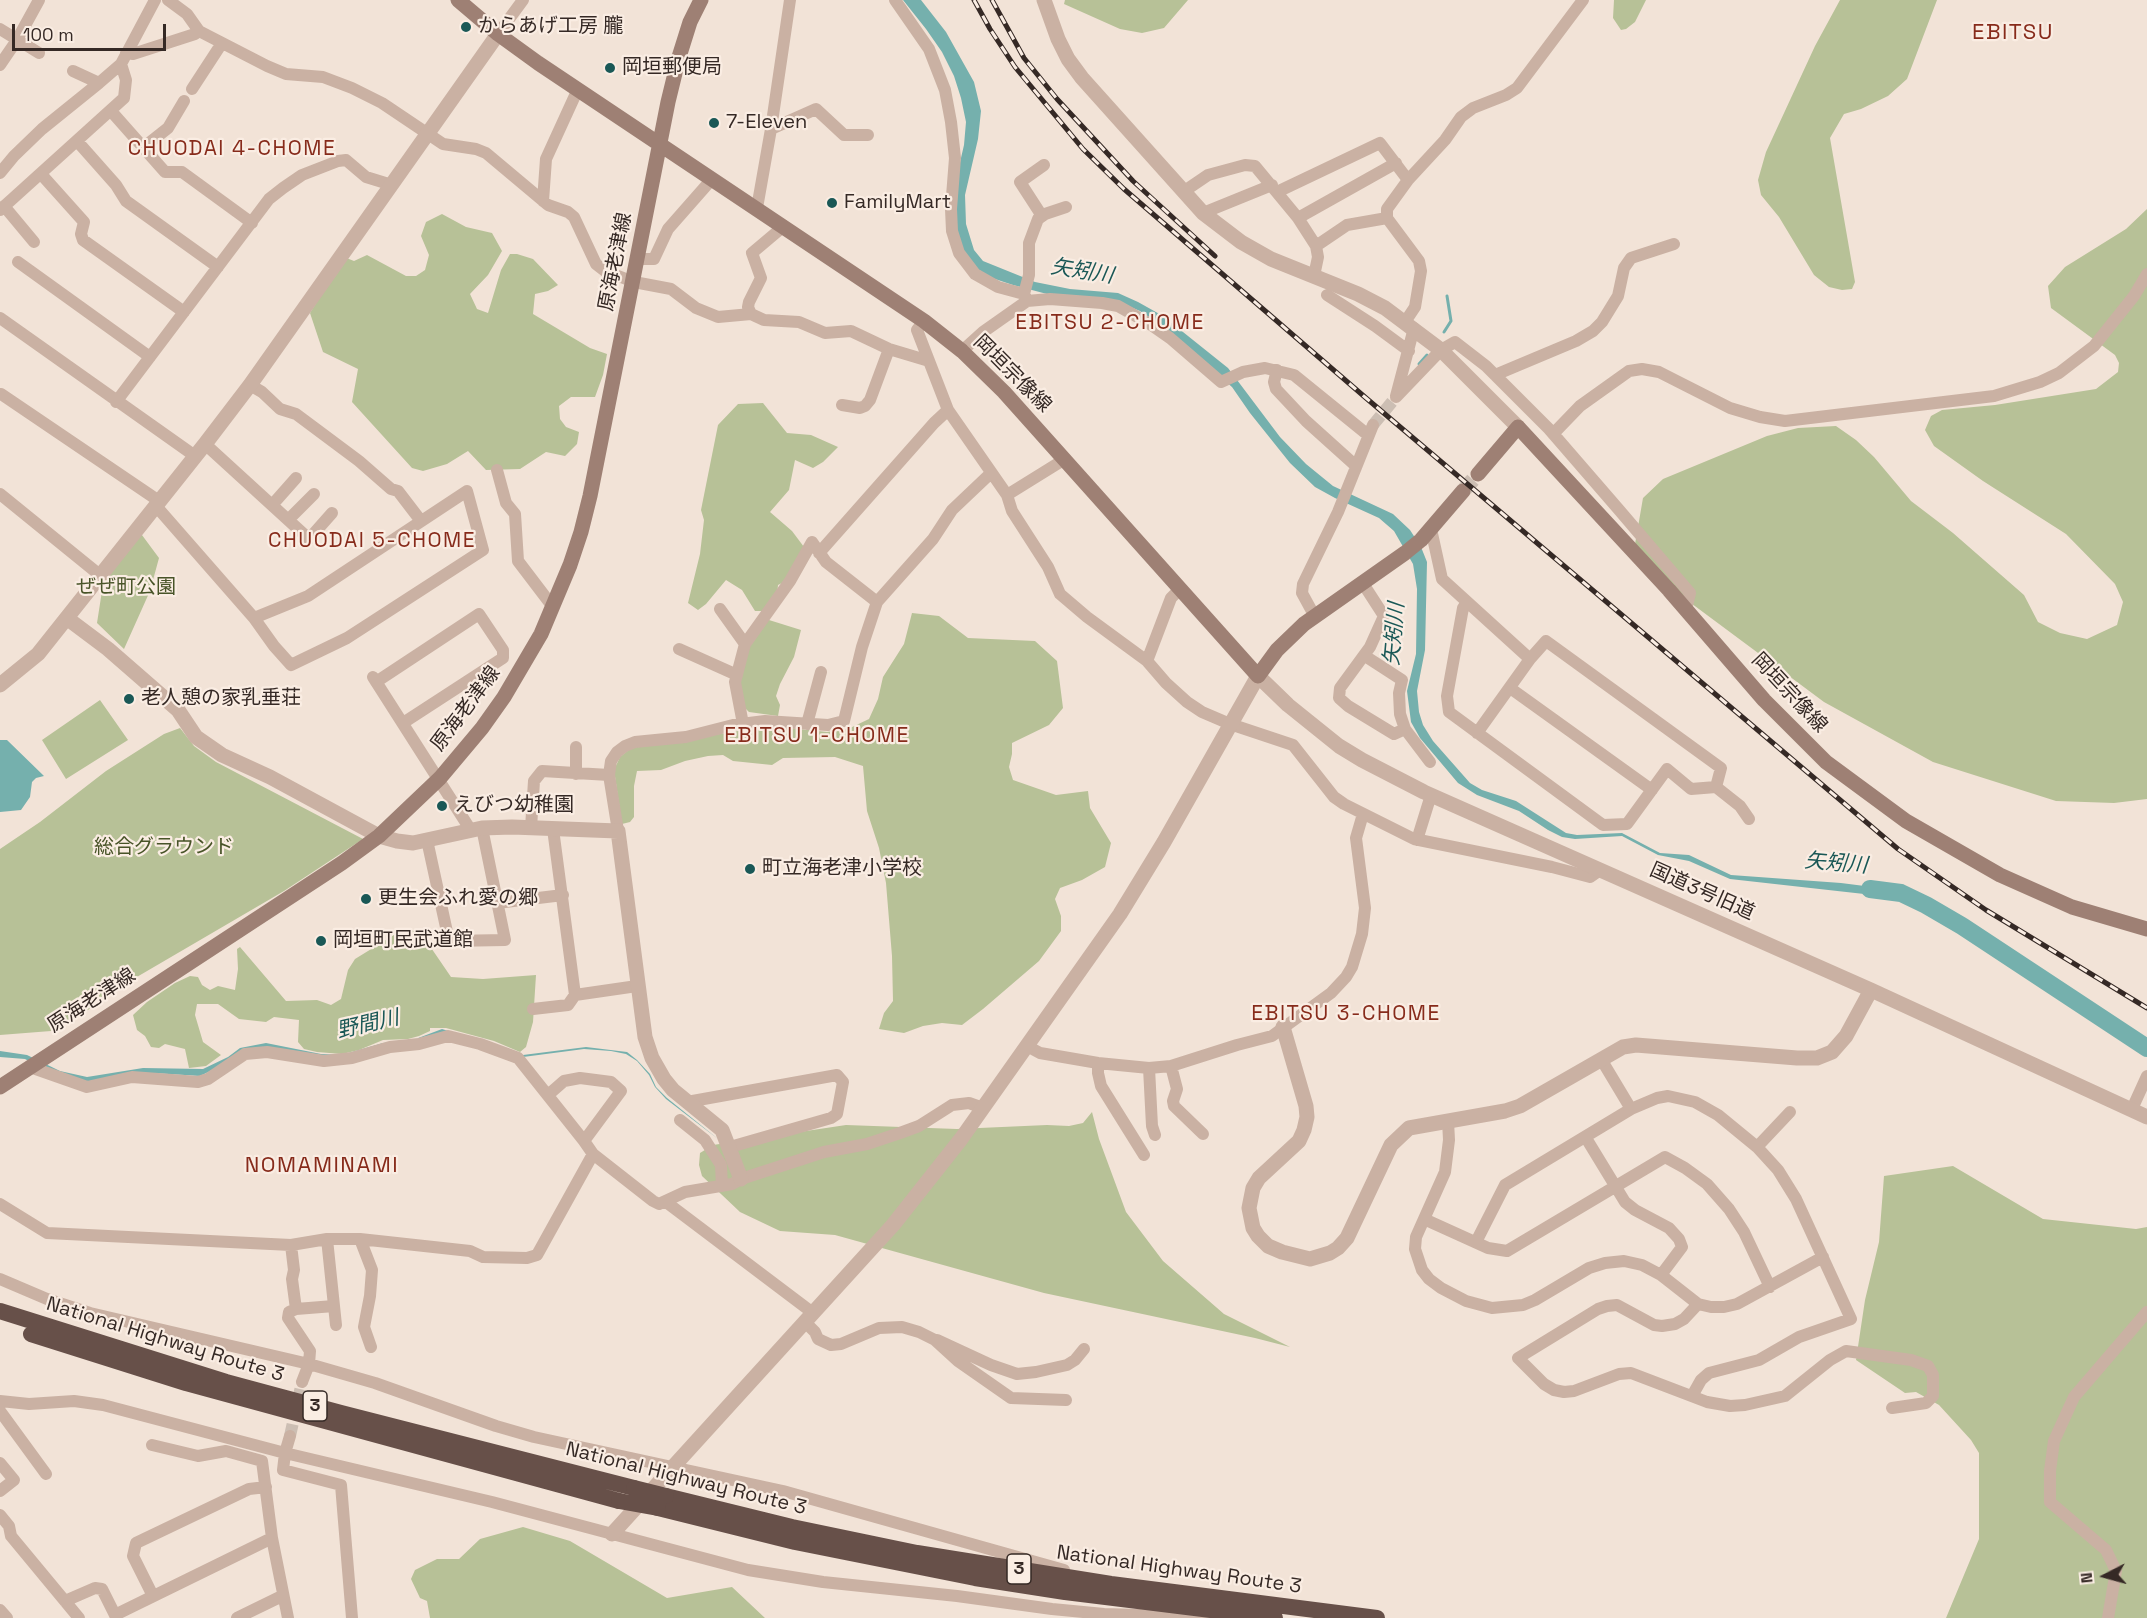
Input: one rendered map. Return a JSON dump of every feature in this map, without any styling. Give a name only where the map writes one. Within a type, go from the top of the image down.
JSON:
[{"type":"highway","name":"National Highway Route 3","points":[[0,1311],[167,1365],[249,1388],[634,1488],[662,1502],[795,1542],[975,1578],[1065,1592],[1275,1618]]},
{"type":"highway","name":"National Highway Route 3","points":[[0,1323],[186,1383],[619,1500],[662,1502],[917,1553],[1112,1584],[1377,1618]]},
{"type":"main road","name":"岡垣宗像線","points":[[458,0],[498,34],[924,321],[962,351],[1004,392],[1258,676]]},
{"type":"main road","name":"原海老津線","points":[[0,1087],[342,863],[379,836],[440,778],[482,728],[504,697],[527,659],[553,607],[581,532],[679,57],[700,0]]},
{"type":"main road","name":"岡垣宗像線","points":[[1518,428],[1686,610],[1764,700],[1826,762],[1906,821],[2000,875],[2072,907],[2147,929]]},
{"type":"main road","points":[[1478,474],[1518,428]]},
{"type":"main road","points":[[1258,676],[1277,650],[1314,615],[1405,553],[1426,534],[1463,491]]},
{"type":"street","points":[[0,65],[39,0]]},
{"type":"street","points":[[168,0],[187,14],[199,31],[286,74],[323,77],[382,103],[443,144],[476,149],[486,153],[543,201],[574,217],[596,264],[605,271],[634,282],[671,289],[696,308],[718,317],[751,314],[764,320],[799,322],[825,333],[850,331],[889,349],[929,361]]},
{"type":"street","points":[[0,685],[38,654],[68,619],[206,444],[523,0]]},
{"type":"street","points":[[757,208],[790,0]]},
{"type":"street","points":[[895,0],[929,49],[945,90],[955,158],[951,209],[952,231],[959,253],[975,274],[1025,298],[1118,306],[1170,338],[1221,382],[1244,372],[1264,368],[1294,375],[1370,430],[1368,442],[1338,512],[1303,584],[1302,593],[1314,615]]},
{"type":"street","points":[[1044,0],[1058,39],[1068,59],[1082,78],[1203,213],[1241,242],[1271,259],[1385,308],[1441,350],[1518,428]]},
{"type":"street","points":[[1583,0],[1517,88],[1506,95],[1473,108],[1461,117],[1445,140],[1408,180],[1387,209],[1387,218],[1419,261],[1421,271],[1415,307],[1409,325],[1409,351],[1396,397],[1441,350],[1455,342],[1495,375],[1553,434],[1690,593],[1686,610]]},
{"type":"street","points":[[34,242],[2,208],[124,98],[126,80],[124,59],[150,2]]},
{"type":"street","points":[[0,29],[39,53]]},
{"type":"street","points":[[0,173],[42,129],[99,83],[124,59],[199,31]]},
{"type":"street","points":[[192,89],[222,43]]},
{"type":"street","points":[[73,71],[99,83]]},
{"type":"street","points":[[543,201],[546,159],[578,89]]},
{"type":"street","points":[[144,147],[168,128],[184,101]]},
{"type":"street","points":[[771,129],[816,109],[844,135],[868,135]]},
{"type":"street","points":[[111,111],[165,172],[182,172],[252,223]]},
{"type":"street","points":[[77,141],[116,185],[126,201],[218,267]]},
{"type":"street","points":[[1203,213],[1275,189],[1380,143],[1408,180]]},
{"type":"street","points":[[116,402],[269,199],[302,175],[346,160],[366,177],[392,185]]},
{"type":"street","points":[[1298,218],[1396,163]]},
{"type":"street","points":[[1042,216],[1020,182],[1044,165]]},
{"type":"street","points":[[1183,192],[1208,175],[1245,165],[1255,166],[1298,218],[1316,246],[1318,257],[1314,276]]},
{"type":"street","points":[[41,174],[84,222],[81,234],[83,240],[184,312]]},
{"type":"street","points":[[638,259],[654,259],[668,229],[712,179]]},
{"type":"street","points":[[962,351],[1025,298],[1029,275],[1029,243],[1038,219],[1066,207]]},
{"type":"street","points":[[1316,246],[1347,225],[1387,218]]},
{"type":"street","points":[[751,314],[748,307],[749,302],[761,278],[752,252],[784,226]]},
{"type":"street","points":[[1495,375],[1576,341],[1593,331],[1602,322],[1618,296],[1624,268],[1631,258],[1674,244]]},
{"type":"street","points":[[18,262],[150,357]]},
{"type":"street","points":[[1553,434],[1580,406],[1629,371],[1642,369],[1659,372],[1730,408],[1760,417],[1785,421],[1994,396],[2040,382],[2059,373],[2094,346],[2134,296],[2147,274]]},
{"type":"street","points":[[1326,296],[1375,326],[1409,351]]},
{"type":"street","points":[[1375,326],[1385,308]]},
{"type":"street","points":[[0,318],[195,456]]},
{"type":"street","points":[[924,321],[917,330],[948,410],[1006,495],[1012,511],[1043,559],[1060,594],[1147,661],[1187,702],[1202,712],[1230,724],[1293,745],[1334,797],[1417,840],[1552,867],[1590,877],[1600,870]]},
{"type":"street","points":[[842,405],[860,408],[865,406],[870,400],[889,349]]},
{"type":"street","points":[[1277,370],[1274,382],[1276,389],[1306,421],[1356,466]]},
{"type":"street","points":[[250,385],[262,392],[280,409],[296,414],[391,489],[398,491],[421,521]]},
{"type":"street","points":[[0,395],[158,503],[291,665],[347,638],[483,550],[467,491],[308,596],[254,618]]},
{"type":"street","points":[[819,553],[948,410]]},
{"type":"street","points":[[206,444],[309,539],[332,513]]},
{"type":"street","points":[[1006,495],[1065,459]]},
{"type":"street","points":[[497,470],[506,503],[515,514],[518,561],[553,607]]},
{"type":"street","points":[[741,1179],[722,1130],[669,1084],[652,1058],[645,1037],[609,775],[611,761],[616,752],[635,742],[686,737],[743,724],[765,722],[828,725],[844,721],[862,647],[877,602],[933,539],[952,510],[991,473]]},
{"type":"street","points":[[273,504],[296,478]]},
{"type":"street","points":[[0,494],[101,576]]},
{"type":"street","points":[[289,519],[314,494]]},
{"type":"street","points":[[1426,534],[1442,579],[1530,659]]},
{"type":"street","points":[[743,724],[735,682],[745,644],[790,581],[813,542],[826,562],[877,602]]},
{"type":"street","points":[[1362,582],[1384,616],[1365,656],[1340,688],[1339,698],[1394,734],[1405,729]]},
{"type":"street","points":[[1147,661],[1171,598],[1180,588]]},
{"type":"street","points":[[1467,602],[1463,608],[1447,696],[1449,712],[1603,825],[1627,824],[1667,769],[1691,789],[1716,787],[1740,807],[1749,819]]},
{"type":"street","points":[[720,609],[745,644]]},
{"type":"street","points":[[403,723],[503,658],[503,650],[478,614],[374,679],[403,723],[440,778],[476,829],[505,940],[449,941],[427,840]]},
{"type":"street","points":[[68,619],[108,649],[178,710],[196,737],[213,749],[379,836],[397,842],[413,843],[476,829],[618,831]]},
{"type":"street","points":[[1477,733],[1530,659],[1546,641],[1721,768],[1716,787]]},
{"type":"street","points":[[679,649],[737,675]]},
{"type":"street","points":[[1365,656],[1402,680],[1399,693],[1400,714],[1405,729],[1430,762]]},
{"type":"street","points":[[807,724],[821,672]]},
{"type":"street","points":[[612,1534],[893,1225],[983,1108],[1120,915],[1258,676]]},
{"type":"street","name":"国道3号旧道","points":[[1258,676],[1295,711],[1339,746],[1431,795],[1871,990],[2147,1117]]},
{"type":"street","points":[[1510,688],[1652,790]]},
{"type":"street","points":[[576,747],[576,774]]},
{"type":"street","points":[[531,828],[534,781],[542,771],[609,775]]},
{"type":"street","points":[[1417,840],[1431,795]]},
{"type":"street","points":[[1027,1046],[1040,1053],[1098,1064],[1149,1068],[1171,1066],[1266,1038],[1283,1027],[1330,993],[1346,977],[1352,967],[1362,934],[1365,908],[1356,838],[1363,814]]},
{"type":"street","points":[[533,1009],[568,1005],[575,994],[553,829]]},
{"type":"street","points":[[497,903],[563,894]]},
{"type":"street","points":[[575,994],[637,986]]},
{"type":"street","points":[[1283,1027],[1306,1106],[1307,1117],[1299,1141],[1259,1178],[1253,1188],[1249,1200],[1250,1219],[1258,1236],[1268,1246],[1310,1259],[1322,1257],[1338,1248],[1347,1238],[1391,1145],[1409,1128],[1505,1111],[1520,1106],[1623,1047],[1648,1044],[1736,1054],[1817,1058],[1832,1052],[1846,1036],[1871,990]]},
{"type":"street","points":[[30,1067],[87,1087],[132,1077],[198,1082],[208,1079],[245,1054],[267,1052],[324,1061],[352,1058],[390,1047],[420,1044],[448,1036],[480,1044],[518,1058],[593,1154],[659,1204],[685,1192],[722,1186],[825,1152],[867,1144],[900,1133],[919,1126],[952,1105],[969,1102],[983,1108]]},
{"type":"street","points":[[1601,1059],[1631,1109]]},
{"type":"street","points":[[1098,1064],[1101,1086],[1144,1155]]},
{"type":"street","points":[[1171,1066],[1177,1089],[1173,1101],[1174,1106],[1203,1134]]},
{"type":"street","points":[[1149,1068],[1152,1126],[1155,1135]]},
{"type":"street","points":[[687,1102],[837,1075],[843,1082],[837,1114],[831,1118],[730,1148]]},
{"type":"street","points":[[2132,1109],[2147,1076]]},
{"type":"street","points":[[548,1095],[564,1081],[580,1078],[611,1082],[621,1090],[584,1141]]},
{"type":"street","points":[[1476,1242],[1505,1185],[1631,1109],[1656,1098],[1680,1097],[1695,1102],[1718,1115],[1757,1147],[1778,1170],[1796,1198],[1851,1319],[1799,1337],[1759,1360],[1709,1373],[1701,1380],[1692,1396]]},
{"type":"street","points":[[1757,1147],[1790,1112]]},
{"type":"street","points":[[680,1120],[705,1140],[721,1165],[722,1186]]},
{"type":"street","points":[[1448,1121],[1449,1140],[1445,1172],[1416,1238],[1415,1250],[1422,1270],[1429,1279],[1441,1288],[1479,1305],[1492,1308],[1523,1305],[1590,1268],[1605,1263],[1624,1261],[1642,1265],[1661,1275],[1698,1304],[1712,1307],[1737,1304],[1823,1257]]},
{"type":"street","points":[[1586,1138],[1624,1202],[1669,1228],[1679,1239],[1682,1247],[1661,1275]]},
{"type":"street","points":[[0,1204],[48,1233],[291,1245],[327,1239],[360,1239],[470,1251],[483,1257],[532,1257],[537,1255],[593,1154]]},
{"type":"street","points":[[1424,1219],[1488,1248],[1507,1251],[1665,1157],[1707,1184],[1729,1209],[1744,1232],[1770,1287]]},
{"type":"street","points":[[666,1202],[809,1318],[818,1339],[831,1345],[841,1344],[879,1328],[891,1326],[919,1332],[934,1340],[958,1361],[1011,1398],[1066,1400]]},
{"type":"street","points":[[327,1239],[336,1325]]},
{"type":"street","points":[[360,1239],[372,1270],[364,1327],[371,1347]]},
{"type":"street","points":[[291,1245],[296,1309]]},
{"type":"street","points":[[0,1279],[47,1299],[90,1313],[309,1364],[375,1383],[496,1426],[534,1437],[783,1491],[1112,1584]]},
{"type":"street","points":[[1698,1304],[1684,1319],[1675,1324],[1662,1326],[1654,1325],[1617,1305],[1607,1306],[1598,1309],[1518,1358],[1544,1384],[1554,1390],[1574,1391],[1619,1374],[1631,1373],[1707,1402],[1730,1406],[1785,1396],[1830,1360],[1846,1351],[1911,1360],[1928,1366],[1933,1375],[1933,1396],[1926,1403],[1892,1408]]},
{"type":"street","points":[[303,1382],[309,1364],[310,1351],[288,1318],[289,1312],[296,1309],[334,1306]]},
{"type":"street","points":[[2108,1618],[2116,1571],[2106,1550],[2050,1502],[2050,1471],[2054,1441],[2074,1397],[2147,1312]]},
{"type":"street","points":[[934,1340],[944,1342],[991,1365],[1017,1374],[1067,1365],[1075,1360],[1084,1349]]},
{"type":"street","points":[[0,1401],[28,1404],[74,1401],[103,1405],[492,1502],[748,1570],[823,1582],[1104,1614],[1268,1618]]},
{"type":"street","points":[[0,1411],[46,1474]]},
{"type":"street","points":[[290,1436],[285,1452],[284,1470],[341,1485],[352,1618]]},
{"type":"street","points":[[152,1445],[198,1456],[226,1451],[262,1461],[272,1538],[288,1618]]},
{"type":"street","points":[[0,1463],[14,1480],[0,1491]]},
{"type":"street","points":[[153,1596],[133,1556],[136,1544],[249,1489],[266,1487]]},
{"type":"street","points":[[0,1515],[9,1526],[6,1538],[79,1618]]},
{"type":"street","points":[[65,1601],[95,1588],[102,1589],[116,1616],[272,1538]]},
{"type":"street","points":[[237,1618],[282,1596]]},
{"type":"street","points":[[0,1610],[7,1618]]},
{"type":"green space","points":[[1065,0],[1188,0],[1164,28],[1142,33],[1120,29],[1064,4]]},
{"type":"green space","points":[[1614,0],[1646,0],[1635,22],[1621,30],[1613,18]]},
{"type":"green space","points":[[1840,0],[1937,0],[1907,79],[1888,96],[1861,109],[1844,114],[1830,138],[1855,282],[1852,289],[1842,290],[1829,287],[1814,275],[1779,217],[1761,195],[1758,180],[1766,152],[1815,46]]},
{"type":"green space","points":[[2147,209],[2147,799],[2114,803],[2056,801],[1933,762],[1824,702],[1637,563],[1634,550],[1643,498],[1663,479],[1767,436],[1798,428],[1836,426],[1874,457],[1911,501],[1953,533],[2024,595],[2038,622],[2060,633],[2087,639],[2117,625],[2123,602],[2115,584],[2066,534],[1983,481],[1934,446],[1925,430],[1931,416],[1942,410],[1995,405],[2096,389],[2118,372],[2119,363],[2115,355],[2051,308],[2048,286],[2065,267],[2126,229]]},
{"type":"green space","points":[[442,214],[466,227],[492,233],[502,251],[488,275],[470,294],[477,309],[488,313],[501,270],[510,254],[533,259],[558,285],[548,291],[535,294],[533,314],[590,348],[607,354],[595,397],[571,397],[559,406],[560,419],[566,427],[579,432],[577,444],[565,456],[546,452],[520,469],[486,470],[468,451],[447,464],[423,471],[412,468],[352,402],[358,369],[323,352],[310,313],[344,257],[354,261],[367,255],[406,276],[416,276],[425,270],[429,255],[421,236],[426,222]]},
{"type":"green space","points":[[763,403],[787,433],[811,435],[838,447],[823,462],[813,468],[795,460],[789,490],[770,512],[792,531],[804,547],[788,580],[778,585],[777,596],[766,611],[755,611],[742,590],[726,580],[698,610],[688,603],[700,554],[704,520],[701,510],[718,425],[738,404]]},
{"type":"green space","name":"ぜぜ町公園","points":[[139,531],[159,558],[150,591],[124,649],[97,623],[104,578]]},
{"type":"green space","points":[[912,613],[939,616],[968,638],[1035,641],[1057,661],[1063,708],[1049,725],[1012,743],[1009,767],[1013,780],[1056,795],[1088,791],[1090,808],[1111,843],[1105,867],[1082,880],[1060,888],[1055,899],[1061,916],[1061,931],[1039,961],[962,1025],[942,1023],[923,1026],[904,1033],[879,1029],[884,1013],[893,1001],[892,956],[886,883],[879,848],[867,811],[863,766],[835,757],[783,758],[772,765],[733,761],[723,755],[685,761],[661,770],[637,771],[634,786],[634,817],[630,822],[622,824],[614,770],[620,757],[631,748],[770,726],[827,732],[848,729],[869,719],[878,699],[883,677],[904,644]]},
{"type":"green space","points":[[769,620],[801,630],[794,657],[776,696],[780,705],[778,716],[749,712],[743,706],[739,682],[752,638]]},
{"type":"green space","points":[[100,700],[128,740],[66,779],[42,740]]},
{"type":"green space","name":"総合グラウンド","points":[[180,728],[194,746],[216,762],[363,839],[284,891],[118,988],[77,1018],[51,1031],[0,1035],[0,849],[40,822],[106,771],[164,734]]},
{"type":"green space","points":[[410,929],[423,936],[451,977],[483,979],[536,975],[533,1022],[526,1047],[520,1052],[494,1041],[446,1028],[430,1028],[430,1031],[419,1036],[383,1040],[342,1054],[317,1052],[304,1049],[298,1042],[299,1020],[274,1017],[266,1022],[239,1019],[218,1004],[197,1004],[195,1015],[203,1042],[221,1055],[206,1066],[189,1068],[185,1049],[165,1044],[159,1048],[151,1047],[145,1036],[137,1030],[133,1015],[147,1002],[190,976],[198,977],[202,985],[210,990],[218,986],[235,990],[238,969],[237,949],[240,947],[286,1001],[317,1000],[331,1005],[341,999],[348,970],[355,959],[394,935]]},
{"type":"green space","points":[[1092,1112],[1099,1139],[1126,1212],[1163,1261],[1224,1314],[1290,1347],[1044,1293],[835,1235],[780,1231],[740,1212],[702,1176],[699,1165],[700,1153],[713,1145],[846,1125],[957,1129],[1069,1126],[1083,1123]]},
{"type":"green space","points":[[1953,1166],[2043,1219],[2136,1229],[2147,1227],[2147,1618],[1946,1618],[1979,1539],[1979,1453],[1971,1440],[1939,1405],[1916,1392],[1905,1393],[1856,1360],[1865,1300],[1879,1242],[1884,1176]]},
{"type":"green space","points":[[523,1527],[570,1541],[667,1598],[732,1587],[765,1618],[430,1618],[427,1601],[420,1598],[411,1579],[415,1570],[437,1559],[459,1559],[480,1539]]},
{"type":"water","points":[[903,0],[921,0],[946,32],[974,82],[981,111],[978,139],[965,195],[966,224],[974,250],[983,261],[1035,282],[1070,289],[1118,293],[1163,316],[1228,368],[1280,437],[1306,464],[1333,486],[1393,514],[1410,530],[1427,562],[1425,650],[1417,691],[1419,712],[1423,725],[1433,741],[1470,783],[1482,790],[1516,801],[1566,833],[1577,835],[1622,833],[1660,853],[1689,855],[1731,875],[1841,883],[1896,890],[1891,897],[1730,879],[1689,861],[1658,855],[1622,836],[1575,839],[1562,837],[1519,811],[1477,795],[1458,783],[1420,738],[1411,722],[1407,691],[1416,654],[1417,589],[1413,564],[1394,531],[1379,518],[1315,487],[1290,463],[1232,387],[1162,326],[1140,311],[1128,306],[1047,294],[989,277],[975,267],[963,252],[956,230],[958,171],[966,122],[961,98],[954,76],[942,52]]},
{"type":"water","points":[[0,740],[7,740],[44,776],[32,782],[30,797],[21,810],[0,812]]},
{"type":"water","points":[[442,1029],[523,1055],[586,1047],[627,1052],[637,1060],[650,1074],[656,1087],[667,1098],[718,1139],[666,1099],[655,1087],[649,1075],[637,1061],[626,1054],[584,1049],[523,1057],[432,1035],[415,1039]]},
{"type":"water","name":"野間川","points":[[411,1040],[339,1058],[268,1047],[200,1076],[153,1073],[123,1075],[93,1082],[49,1072],[25,1059],[0,1057],[0,1051],[27,1055],[60,1071],[87,1077],[143,1068],[203,1069],[228,1057],[240,1048],[266,1043],[321,1054],[342,1055],[383,1043]]},
{"type":"waterway","points":[[1444,332],[1451,321],[1447,296]]},
{"type":"waterway","points":[[1419,364],[1427,355]]},
{"type":"waterway","name":"矢矧川","points":[[1870,889],[1901,893],[1926,905],[1962,926],[2147,1048]]},
{"type":"tunnel","points":[[1373,425],[1396,397]]},
{"type":"tunnel","points":[[1463,491],[1478,474]]},
{"type":"tunnel","points":[[290,1436],[302,1382]]},
{"type":"railway","points":[[974,0],[1015,67],[1083,149],[1124,189],[1366,398],[1898,849],[1986,910],[2147,1008]]},
{"type":"railway","points":[[992,0],[1024,58],[1057,99],[1133,181],[1215,256]]},
{"type":"place","name":"からあげ工房 朧","points":[[466,27]]},
{"type":"place","name":"岡垣郵便局","points":[[610,68]]},
{"type":"place","name":"7-Eleven","points":[[714,123]]},
{"type":"place","name":"FamilyMart","points":[[832,203]]},
{"type":"place","name":"老人憩の家乳垂荘","points":[[129,699]]},
{"type":"place","name":"えびつ幼稚園","points":[[442,806]]},
{"type":"place","name":"町立海老津小学校","points":[[750,869]]},
{"type":"place","name":"更生会ふれ愛の郷","points":[[366,899]]},
{"type":"place","name":"岡垣町民武道館","points":[[321,941]]},
{"type":"district","name":"EBITSU","points":[[2013,33]]},
{"type":"district","name":"CHUODAI 4-CHOME","points":[[232,149]]},
{"type":"district","name":"EBITSU 2-CHOME","points":[[1110,323]]},
{"type":"district","name":"CHUODAI 5-CHOME","points":[[372,541]]},
{"type":"district","name":"EBITSU 1-CHOME","points":[[817,736]]},
{"type":"district","name":"EBITSU 3-CHOME","points":[[1346,1014]]},
{"type":"district","name":"NOMAMINAMI","points":[[322,1166]]}]
